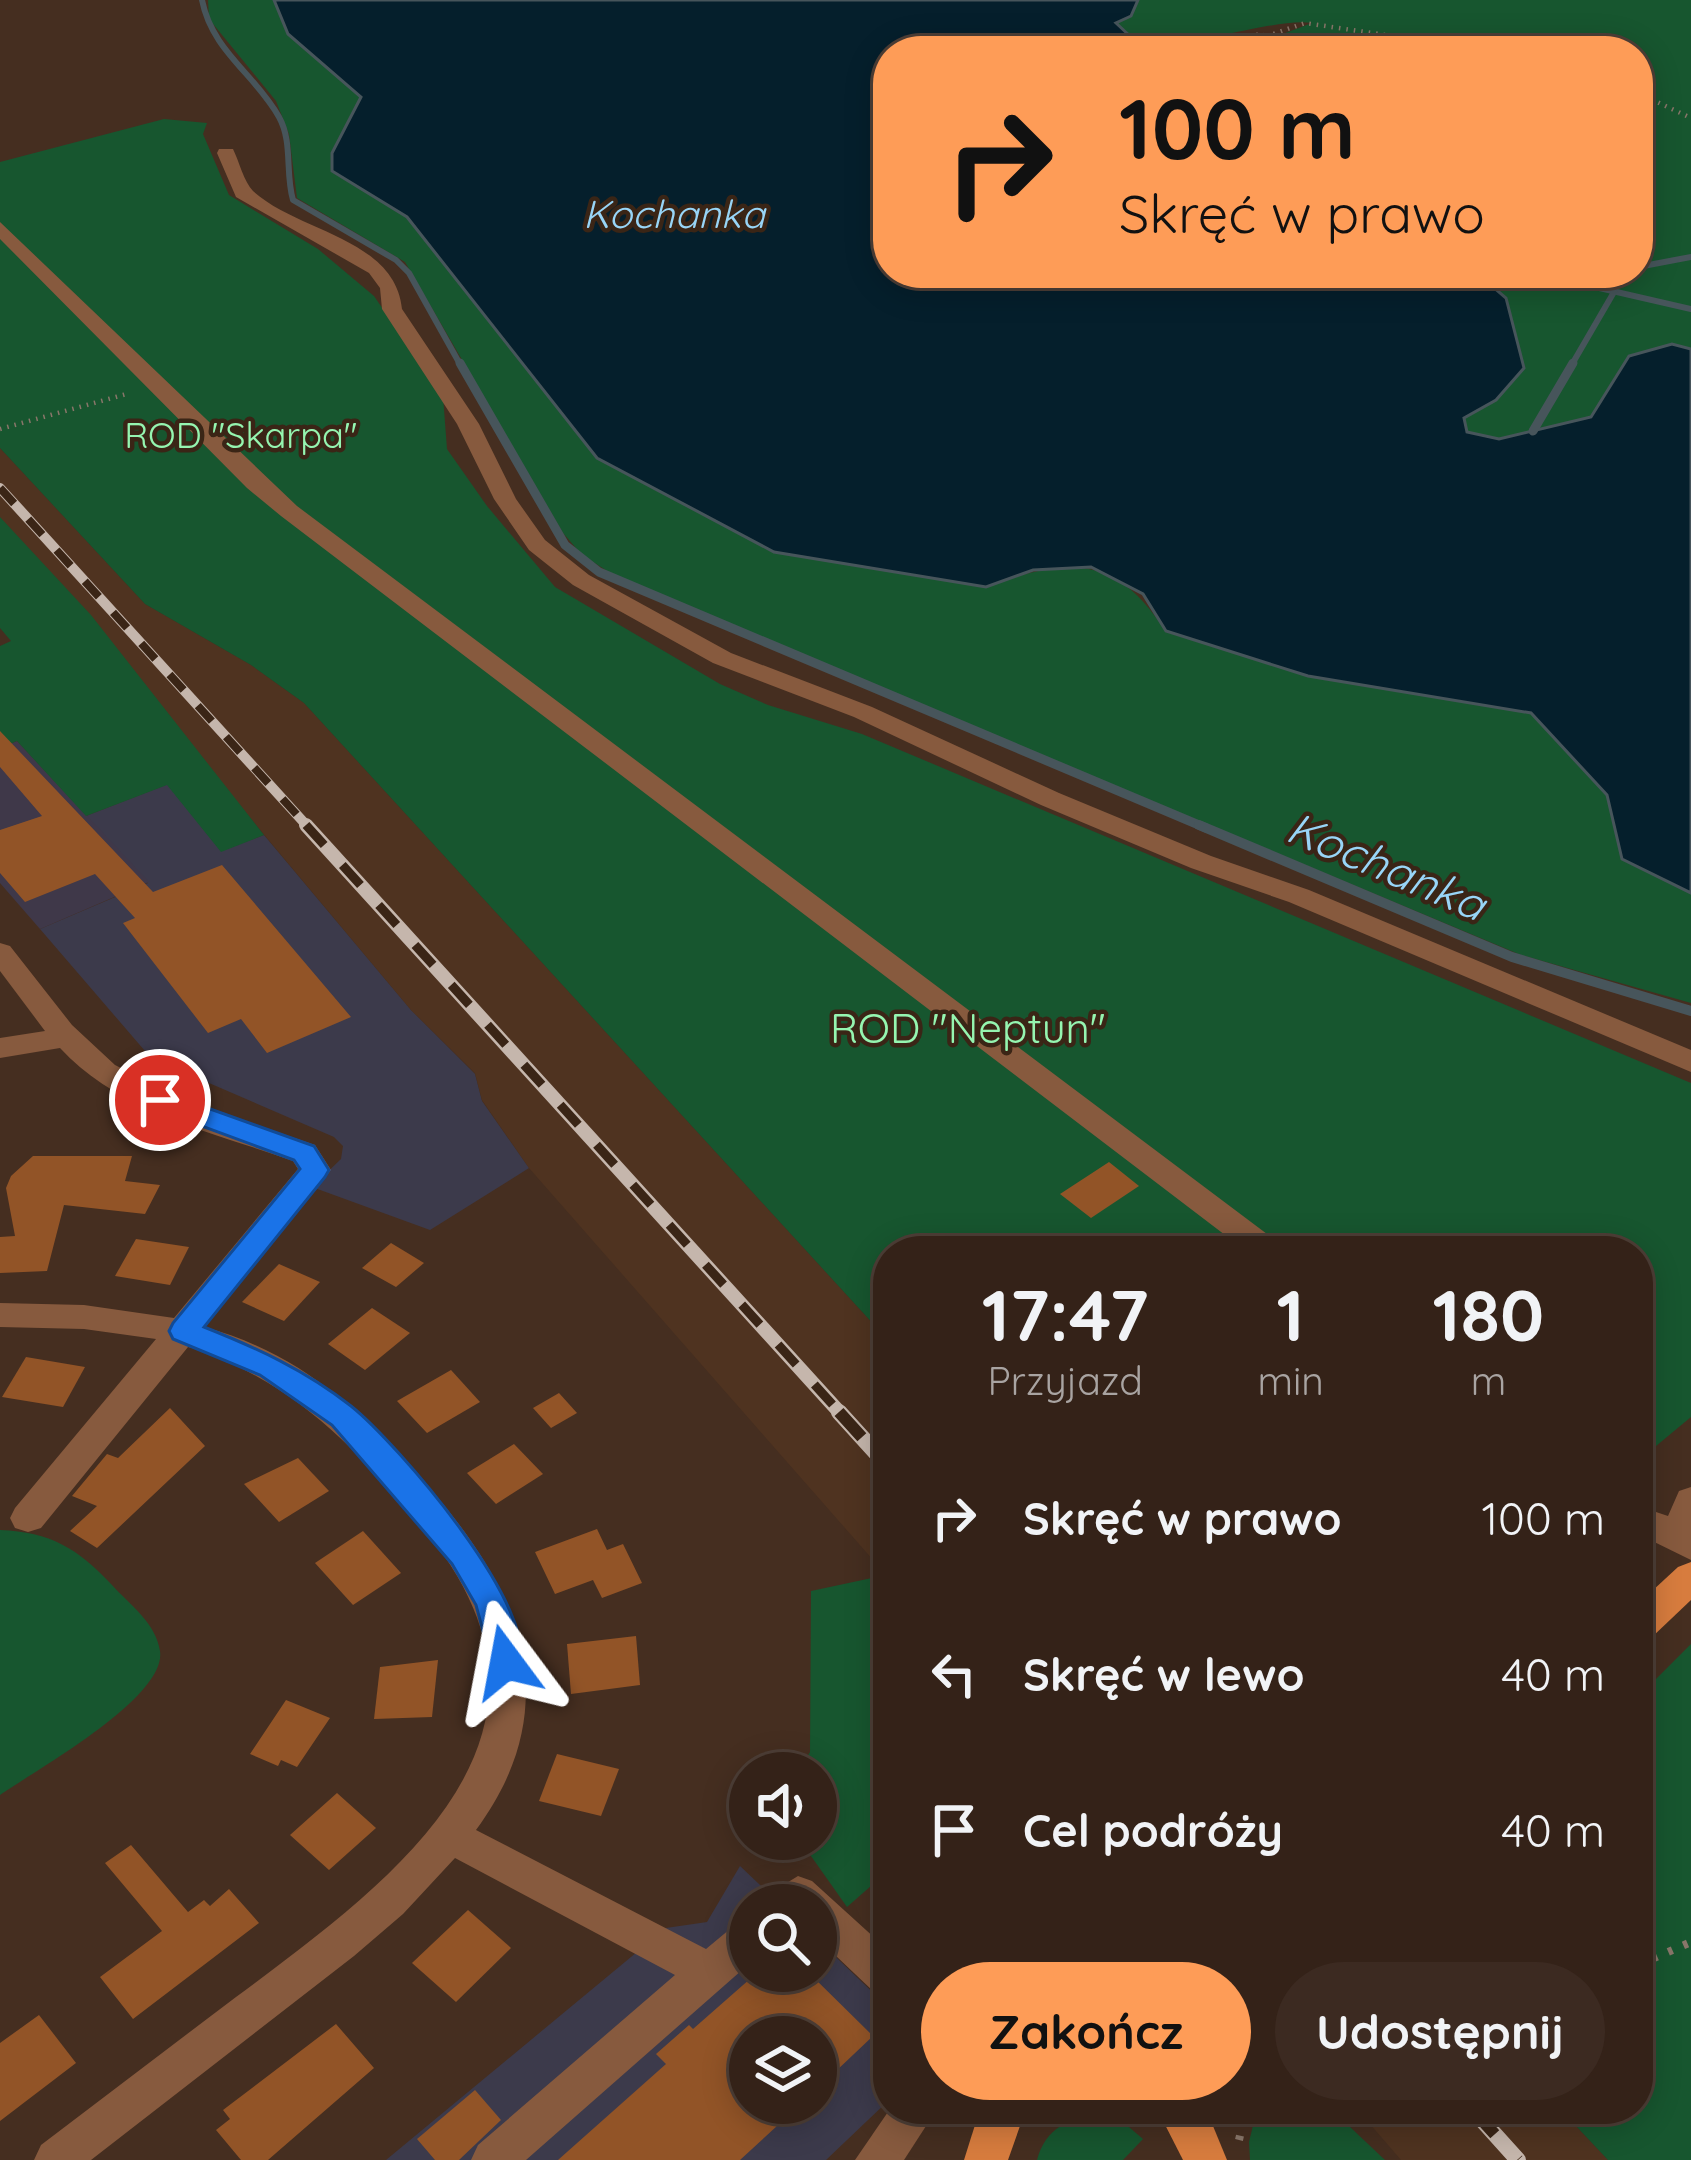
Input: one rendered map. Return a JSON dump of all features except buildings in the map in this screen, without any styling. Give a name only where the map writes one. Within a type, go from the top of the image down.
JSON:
[{"type":"main road","points":[[1653,1613],[1691,1577]]},
{"type":"main road","points":[[986,2160],[996,2124]]},
{"type":"street","points":[[226,153],[244,193],[376,269],[390,287],[392,309],[468,424],[505,500],[538,545],[581,580],[722,658],[863,712],[1050,799],[1201,862],[1299,896],[1691,1063]]},
{"type":"street","points":[[0,228],[289,511],[1248,1236]]},
{"type":"street","points":[[0,952],[68,1037],[104,1072],[160,1100],[304,1153],[315,1170],[28,1518]]},
{"type":"street","points":[[0,1048],[68,1037]]},
{"type":"street","points":[[0,1315],[90,1317],[184,1331],[271,1366],[333,1408],[442,1525],[480,1581],[502,1634],[506,1691],[502,1724],[486,1775],[451,1836],[350,1936],[56,2160]]},
{"type":"street","points":[[1653,1522],[1687,1527]]},
{"type":"street","points":[[451,1836],[709,1972]]},
{"type":"street","points":[[837,1930],[873,1963]]},
{"type":"street","points":[[493,2160],[729,1954]]},
{"type":"street","points":[[877,2160],[905,2124]]},
{"type":"path","points":[[1268,36],[1305,23],[1392,36]]},
{"type":"path","points":[[1254,36],[1274,34]]},
{"type":"path","points":[[1653,100],[1691,118]]},
{"type":"path","points":[[0,429],[157,386]]},
{"type":"path","points":[[1653,1958],[1691,1942]]},
{"type":"path","points":[[1241,2124],[1241,2160]]},
{"type":"shaded area","points":[[0,448],[145,604],[251,665],[304,703],[873,1324],[873,1560],[529,1168],[482,1100],[475,1073],[411,1010],[0,519]]},
{"type":"shaded area","points":[[17,741],[149,882],[40,929],[0,883],[0,748]]},
{"type":"shaded area","points":[[168,784],[221,851],[264,835],[411,1010],[475,1074],[482,1101],[529,1168],[430,1230],[312,1187],[341,1159],[343,1146],[334,1137],[151,1058],[40,929],[148,883],[86,816]]},
{"type":"shaded area","points":[[740,1866],[759,1884],[729,1884]]},
{"type":"shaded area","points":[[729,1885],[729,1992],[837,1992],[837,1958],[873,1993],[873,2115],[826,2160],[386,2160],[666,1928],[707,1922]]},
{"type":"shaded area","points":[[1370,2124],[1574,2124],[1608,2160],[1401,2160]]},
{"type":"green space","points":[[208,0],[274,0],[288,34],[361,97],[332,152],[332,171],[407,217],[598,458],[986,587],[1065,567],[1108,575],[1128,587],[1166,632],[1308,676],[1531,713],[1607,795],[1622,859],[1691,893],[1691,1003],[1521,955],[672,601],[582,555],[563,533],[405,262],[297,198],[289,134],[276,101],[209,19]]},
{"type":"green space","points":[[1138,0],[1691,0],[1691,349],[1672,344],[1629,356],[1591,417],[1499,439],[1467,432],[1464,418],[1496,400],[1506,298],[1494,288],[1653,288],[1653,36],[1277,36],[1312,23],[1291,23],[1219,36],[1132,36],[1116,23],[1131,16]]},
{"type":"green space","points":[[164,119],[207,123],[203,134],[229,195],[318,249],[374,296],[443,396],[447,449],[487,506],[555,587],[720,684],[768,705],[862,734],[1691,1083],[1691,1417],[1653,1449],[1653,1236],[873,1236],[873,1324],[304,703],[251,665],[145,604],[0,448],[0,162]]},
{"type":"green space","points":[[0,517],[91,615],[264,835],[221,852],[167,785],[86,816],[17,741],[0,748],[0,646],[11,641],[0,628]]},
{"type":"green space","points":[[0,1530],[49,1539],[87,1561],[141,1615],[160,1651],[157,1669],[122,1710],[0,1795]]},
{"type":"green space","points":[[873,1578],[873,1884],[847,1907],[837,1884],[831,1884],[814,1860],[837,1860],[837,1752],[810,1752],[811,1591]]},
{"type":"green space","points":[[1691,1644],[1691,2160],[1608,2160],[1574,2124],[1653,2124],[1653,1682]]},
{"type":"green space","points":[[1125,2124],[1143,2139],[1123,2160],[1037,2160],[1046,2140],[1060,2126]]},
{"type":"green space","points":[[1253,2124],[1347,2124],[1385,2160],[1250,2160]]},
{"type":"water","name":"Kochanka","points":[[274,0],[1138,0],[1131,16],[1116,23],[1130,36],[873,36],[873,288],[1494,288],[1506,298],[1524,368],[1496,400],[1464,418],[1467,432],[1499,439],[1591,417],[1629,356],[1672,344],[1691,349],[1691,893],[1622,859],[1607,795],[1531,713],[1308,676],[1166,631],[1143,594],[1091,567],[1033,570],[986,587],[774,552],[597,458],[407,217],[332,171],[332,153],[361,97],[288,34]]},
{"type":"waterway","name":"Kochanka","points":[[202,0],[224,48],[279,117],[293,200],[396,260],[409,273],[461,366]]},
{"type":"waterway","points":[[1653,264],[1691,257]]},
{"type":"waterway","points":[[1599,288],[1691,309]]},
{"type":"waterway","points":[[1571,366],[1614,292]]},
{"type":"waterway","name":"Kochanka","points":[[460,363],[565,545],[599,572],[1206,828]]},
{"type":"waterway","points":[[1533,431],[1573,363]]},
{"type":"waterway","name":"Kochanka","points":[[1199,825],[1512,957],[1691,1011]]},
{"type":"railway","points":[[0,488],[309,828]]},
{"type":"railway","points":[[306,825],[842,1415]]},
{"type":"railway","points":[[839,1412],[873,1449]]},
{"type":"railway","points":[[1486,2124],[1518,2160]]},
{"type":"route","points":[[160,1100],[304,1153],[315,1170],[184,1331],[271,1366],[343,1417],[464,1554],[492,1603],[506,1662]]},
{"type":"park label","name":"ROD \"Skarpa\"","points":[[241,434]]},
{"type":"park label","name":"ROD \"Neptun\"","points":[[968,1027]]}]
